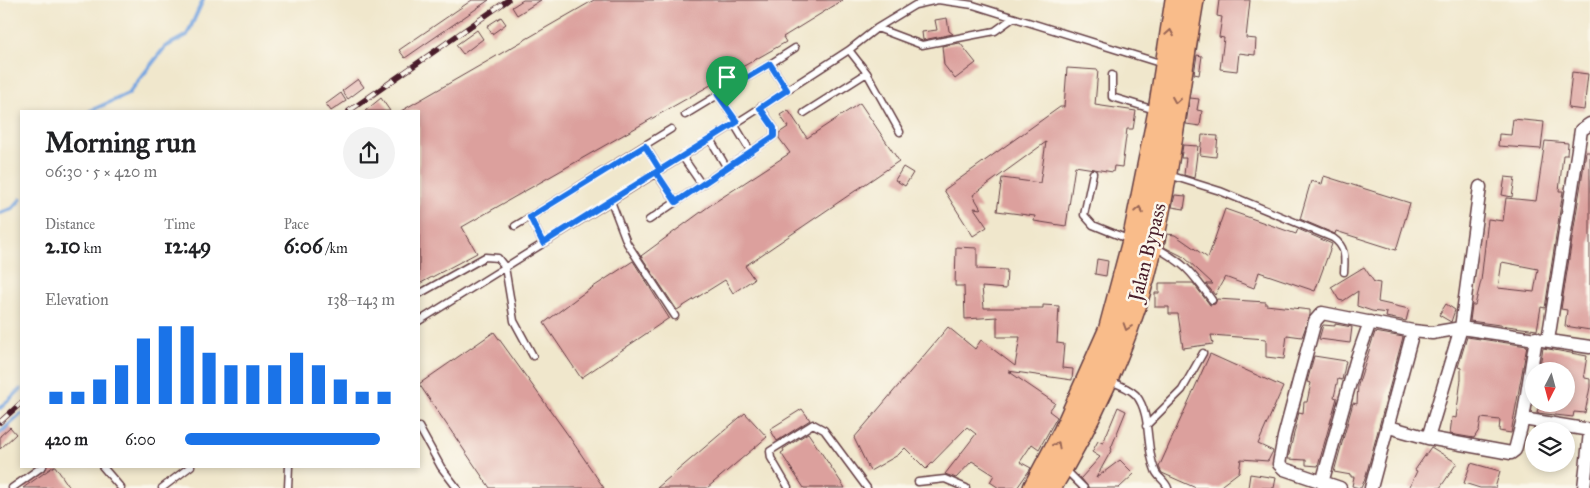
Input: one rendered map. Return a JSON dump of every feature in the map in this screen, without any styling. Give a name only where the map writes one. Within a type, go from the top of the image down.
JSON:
[{"type":"highway","name":"Jalan Bypass","points":[[1034,488],[1064,432],[1109,331],[1142,243],[1165,174],[1176,0]]},
{"type":"highway","name":"Jalan Bypass","points":[[1050,488],[1078,443],[1124,336],[1143,278],[1142,243],[1159,111],[1193,0]]},
{"type":"street","points":[[1389,427],[1428,438],[1511,453],[1518,445],[1542,339],[1582,130],[1590,124]]},
{"type":"street","points":[[1428,438],[1461,328],[1480,187]]},
{"type":"street","points":[[1340,488],[1284,469],[1279,464],[1286,428],[1318,315],[1327,312],[1413,331],[1432,333],[1461,328],[1590,347]]},
{"type":"street","points":[[1322,483],[1356,361],[1370,322]]},
{"type":"street","points":[[1371,488],[1389,427],[1413,331]]},
{"type":"street","points":[[1523,420],[1590,431],[1584,488]]},
{"type":"lane","points":[[420,320],[760,108],[849,50],[913,3],[938,0],[958,1],[1173,66]]},
{"type":"lane","points":[[877,28],[922,45],[995,32],[1013,18]]},
{"type":"lane","points":[[684,115],[795,48]]},
{"type":"lane","points":[[849,50],[867,73],[900,132]]},
{"type":"lane","points":[[770,64],[787,90]]},
{"type":"lane","points":[[804,113],[867,73]]},
{"type":"lane","points":[[1112,75],[1112,97],[1159,111]]},
{"type":"lane","points":[[718,95],[736,123],[751,152]]},
{"type":"lane","points":[[650,220],[774,136],[776,132],[760,108]]},
{"type":"lane","points":[[515,226],[671,129]]},
{"type":"lane","points":[[710,139],[727,168]]},
{"type":"lane","points":[[645,146],[676,202]]},
{"type":"lane","points":[[682,156],[702,185]]},
{"type":"lane","points":[[1093,173],[1084,215],[1093,225],[1142,243],[1180,260],[1212,300]]},
{"type":"lane","points":[[1165,174],[1220,191],[1333,238],[1341,243],[1345,253],[1344,272]]},
{"type":"lane","points":[[611,201],[627,243],[675,316]]},
{"type":"lane","points":[[530,217],[543,243]]},
{"type":"lane","points":[[420,293],[485,257],[498,258],[505,267],[514,321],[533,356]]},
{"type":"lane","points":[[1146,426],[1182,390],[1203,353]]},
{"type":"lane","points":[[1105,379],[1127,388],[1136,395],[1142,408],[1155,472],[1164,480],[1168,488]]},
{"type":"lane","points":[[788,487],[770,458],[770,451],[813,424],[824,430],[867,488]]},
{"type":"lane","points":[[420,429],[441,467],[458,488]]},
{"type":"lane","points":[[1063,467],[1084,488]]},
{"type":"lane","points":[[12,488],[40,468]]},
{"type":"lane","points":[[104,468],[121,488]]},
{"type":"lane","points":[[162,488],[188,468]]},
{"type":"lane","points":[[288,488],[289,468]]},
{"type":"lane","points":[[918,482],[945,479],[966,488]]},
{"type":"building","points":[[472,0],[489,0],[405,58],[399,50]]},
{"type":"building","points":[[523,0],[541,0],[517,15],[512,7]]},
{"type":"building","points":[[594,0],[843,0],[783,37],[786,42],[462,227],[477,253],[420,283],[420,110],[403,110]]},
{"type":"building","points":[[1219,0],[1250,0],[1246,38],[1256,39],[1255,55],[1239,53],[1237,71],[1220,69],[1224,38],[1219,37],[1222,17],[1217,16]]},
{"type":"building","points":[[501,17],[506,24],[492,34],[487,26]]},
{"type":"building","points":[[947,18],[949,31],[953,34],[923,40],[922,32],[937,30],[935,20]]},
{"type":"building","points":[[477,30],[483,39],[463,54],[456,45]]},
{"type":"building","points":[[960,43],[976,63],[955,79],[944,65],[942,46]]},
{"type":"building","points":[[1197,55],[1202,56],[1199,75],[1194,74]]},
{"type":"building","points":[[1067,68],[1098,70],[1095,105],[1136,111],[1133,129],[1127,129],[1122,167],[1114,166],[1113,172],[1075,166],[1066,226],[1034,221],[1035,216],[997,211],[1002,178],[1040,183],[1046,142],[973,195],[981,209],[974,208],[987,227],[973,236],[944,190],[1060,107],[1064,107]]},
{"type":"building","points":[[1572,72],[1588,74],[1584,110],[1568,108]]},
{"type":"building","points":[[358,79],[364,87],[348,99],[342,91]]},
{"type":"building","points":[[341,93],[346,101],[332,110],[330,110],[326,104]]},
{"type":"building","points":[[381,98],[389,110],[366,110]]},
{"type":"building","points":[[1190,98],[1199,99],[1197,110],[1202,111],[1200,126],[1186,124]]},
{"type":"building","points":[[860,103],[899,161],[745,266],[754,279],[733,293],[725,280],[677,310],[641,256],[712,204],[790,153],[779,138],[779,133],[788,127],[780,115],[788,110],[807,138]]},
{"type":"building","points":[[1513,119],[1544,122],[1541,149],[1498,146],[1499,134],[1511,135]]},
{"type":"building","points":[[1202,135],[1218,136],[1216,157],[1200,155]]},
{"type":"building","points":[[1545,141],[1568,143],[1567,155],[1563,155],[1559,191],[1563,191],[1545,308],[1541,307],[1537,330],[1470,321],[1472,305],[1475,305],[1481,281],[1488,219],[1503,221],[1506,198],[1536,201]],"holes":[[[1502,262],[1538,269],[1534,292],[1498,288]]]},
{"type":"building","points":[[1183,145],[1198,146],[1194,178],[1184,175],[1186,158],[1181,158]]},
{"type":"building","points":[[1586,152],[1590,152],[1590,330],[1565,326],[1567,310],[1561,309]]},
{"type":"building","points":[[903,167],[913,173],[905,186],[895,180]]},
{"type":"building","points":[[1324,176],[1410,203],[1396,250],[1336,231],[1335,234],[1300,219],[1311,181],[1322,184]]},
{"type":"building","points":[[1505,177],[1515,178],[1512,197],[1502,195]]},
{"type":"building","points":[[1175,195],[1186,196],[1184,209],[1172,207]]},
{"type":"building","points":[[1225,209],[1296,234],[1298,229],[1332,244],[1315,291],[1259,272],[1254,288],[1225,277],[1215,295],[1206,284],[1213,284],[1184,257],[1164,247],[1167,234],[1175,235],[1208,258]]},
{"type":"building","points":[[956,247],[977,248],[977,269],[1007,270],[1006,289],[982,287],[984,308],[1043,308],[1043,305],[1059,306],[1057,343],[1064,344],[1062,368],[1073,369],[1072,380],[1008,371],[1055,403],[1049,411],[1057,417],[1039,449],[1032,444],[1020,462],[1031,468],[1017,488],[999,488],[990,482],[994,475],[972,461],[956,478],[945,474],[976,434],[967,427],[926,469],[905,448],[898,455],[870,471],[854,438],[948,327],[975,349],[981,340],[1015,366],[1020,337],[997,337],[997,317],[965,319],[964,286],[955,286]]},
{"type":"building","points":[[1097,259],[1108,261],[1106,276],[1095,274]]},
{"type":"building","points":[[633,261],[669,318],[581,378],[544,323],[581,295]]},
{"type":"building","points":[[1364,267],[1374,282],[1380,283],[1378,302],[1409,309],[1406,321],[1386,317],[1387,313],[1357,306],[1358,291],[1343,301],[1339,300],[1331,287]]},
{"type":"building","points":[[1159,283],[1193,283],[1210,305],[1215,304],[1217,299],[1266,302],[1266,305],[1310,310],[1310,315],[1302,337],[1287,335],[1284,359],[1266,357],[1266,339],[1211,335],[1213,344],[1183,348],[1178,314],[1169,314],[1169,307],[1155,307],[1155,293],[1159,293]]},
{"type":"building","points":[[1446,304],[1455,310],[1451,322],[1439,315]]},
{"type":"building","points":[[1335,324],[1352,327],[1350,343],[1319,339],[1323,325],[1335,326]]},
{"type":"building","points":[[494,332],[604,488],[490,488],[420,383]]},
{"type":"building","points":[[1375,332],[1403,337],[1365,479],[1361,488],[1359,488],[1352,486],[1354,477],[1351,477],[1351,475],[1334,472],[1353,403],[1357,404],[1358,385]]},
{"type":"building","points":[[1467,337],[1527,346],[1511,433],[1499,431],[1500,420],[1481,418],[1479,430],[1474,438],[1450,434],[1452,417],[1456,418],[1461,379],[1461,368],[1458,367]]},
{"type":"building","points":[[1543,348],[1587,356],[1584,374],[1585,378],[1590,379],[1590,387],[1585,413],[1574,412],[1575,362],[1541,362]]},
{"type":"building","points":[[1210,354],[1283,387],[1258,444],[1273,451],[1268,461],[1241,459],[1239,472],[1218,488],[1196,488],[1162,473],[1159,467]]},
{"type":"building","points":[[1314,356],[1346,361],[1342,380],[1338,379],[1334,397],[1337,398],[1318,466],[1306,465],[1306,460],[1288,459],[1299,412],[1303,413],[1304,402],[1307,402],[1311,383],[1307,382]]},
{"type":"building","points":[[1118,407],[1126,411],[1112,449],[1096,478],[1120,460],[1134,474],[1119,488],[1089,488],[1081,478],[1100,457],[1092,452],[1098,441],[1103,443]]},
{"type":"building","points":[[802,409],[810,420],[777,441],[770,429]]},
{"type":"building","points":[[1537,412],[1574,412],[1573,417]]},
{"type":"building","points":[[745,413],[767,437],[707,488],[657,488]]},
{"type":"building","points":[[10,427],[16,434],[0,449],[0,436]]},
{"type":"building","points":[[808,433],[845,488],[804,488],[781,453],[784,451],[783,449]]},
{"type":"building","points":[[1431,447],[1457,463],[1440,488],[1409,488],[1417,471],[1415,470]]},
{"type":"building","points":[[1471,463],[1500,471],[1495,488],[1480,488],[1464,483]]},
{"type":"building","points":[[51,468],[56,468],[70,488],[23,488]]},
{"type":"building","points":[[1250,474],[1276,478],[1274,488],[1248,488]]},
{"type":"waterway","points":[[92,110],[128,94],[165,47],[187,35],[203,0]]},
{"type":"waterway","points":[[0,213],[12,209],[20,200]]},
{"type":"waterway","points":[[0,408],[20,390]]},
{"type":"waterway","points":[[0,433],[20,415]]},
{"type":"railway","points":[[350,110],[508,0]]},
{"type":"railway","points":[[0,422],[20,404]]},
{"type":"route","points":[[770,64],[787,90],[760,108],[776,132],[774,136],[676,202],[656,172],[543,243],[530,217],[645,146],[660,170],[737,122],[727,107],[718,95],[770,64]]}]
